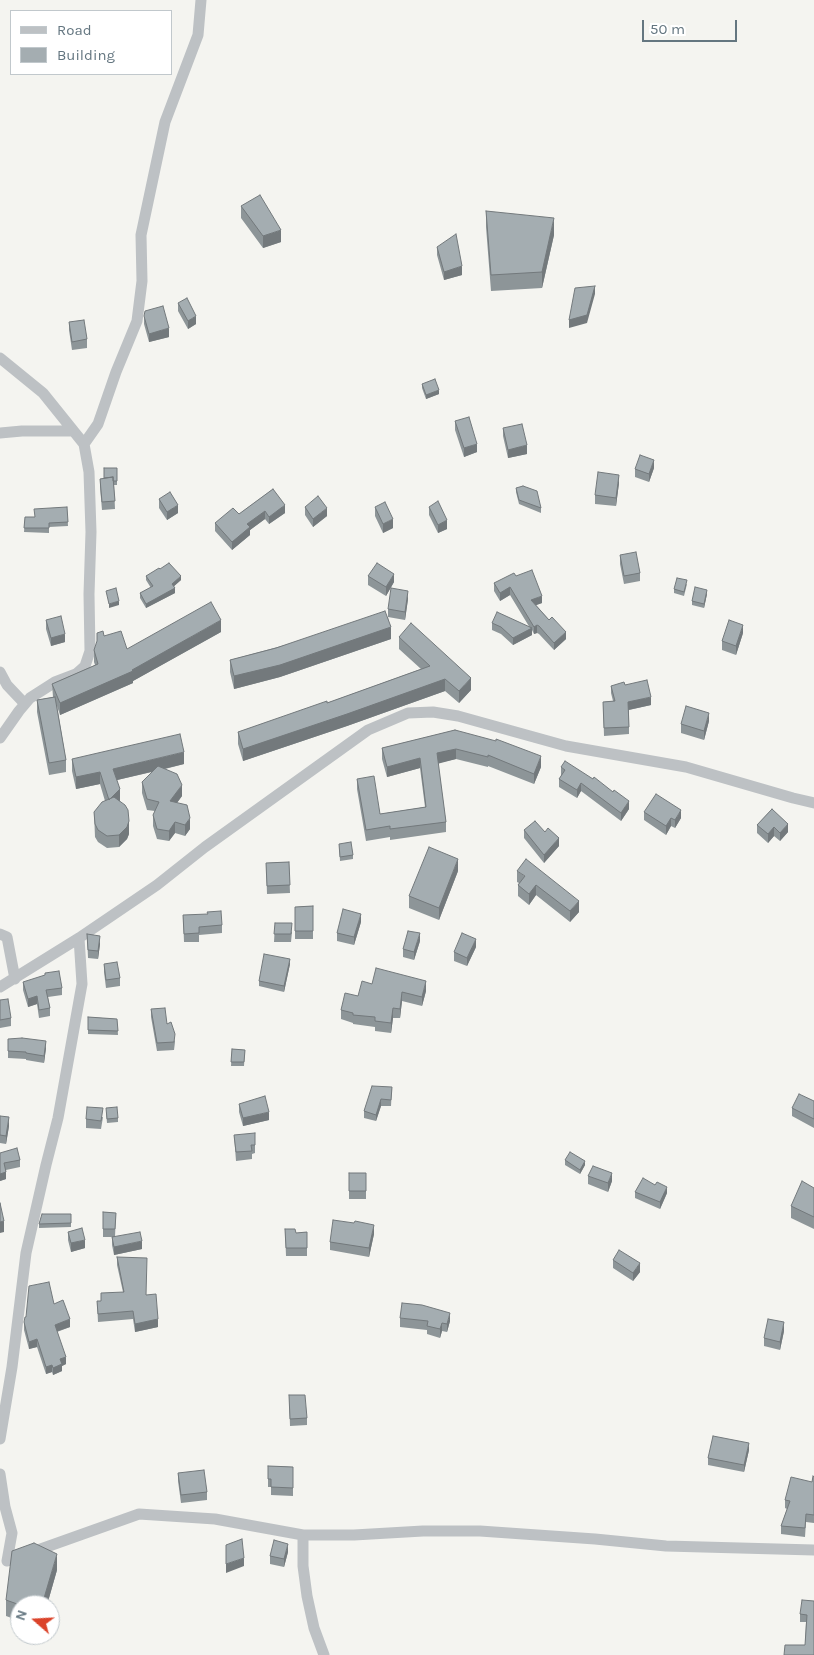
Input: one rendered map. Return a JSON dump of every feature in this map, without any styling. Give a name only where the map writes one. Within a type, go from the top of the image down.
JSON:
[{"type":"street","points":[[84,444],[98,424],[116,372],[137,321],[142,281],[142,235],[165,122],[198,35],[201,0]]},
{"type":"street","points":[[0,358],[44,393],[84,444],[90,492],[90,651],[85,666],[76,674],[55,682],[30,698],[0,738]]},
{"type":"street","points":[[0,433],[73,431]]},
{"type":"street","points":[[0,672],[7,686],[25,704]]},
{"type":"street","points":[[0,987],[79,938],[157,885],[205,847],[368,730],[408,713],[433,712],[458,716],[566,746],[686,767],[814,803]]},
{"type":"street","points":[[0,934],[7,937],[15,979]]},
{"type":"street","points":[[0,1439],[12,1367],[26,1253],[58,1118],[82,984],[79,938]]},
{"type":"street","points":[[0,1474],[5,1507],[12,1533],[7,1561],[139,1514],[216,1520],[303,1535],[480,1531],[595,1538],[666,1546],[814,1550]]},
{"type":"street","points":[[303,1535],[303,1566],[307,1596],[314,1628],[324,1655]]},
{"type":"building","points":[[260,195],[281,230],[263,236],[241,206]]},
{"type":"building","points":[[486,211],[554,218],[542,272],[491,275]]},
{"type":"building","points":[[456,234],[462,266],[444,272],[437,247]]},
{"type":"building","points":[[595,286],[587,315],[569,320],[575,288]]},
{"type":"building","points":[[187,298],[196,316],[188,321],[178,303]]},
{"type":"building","points":[[163,306],[169,328],[149,334],[144,316],[145,311]]},
{"type":"building","points":[[84,320],[87,339],[72,342],[69,322]]},
{"type":"building","points":[[435,379],[439,390],[426,395],[422,384]]},
{"type":"building","points":[[469,417],[477,444],[464,448],[455,421]]},
{"type":"building","points":[[522,424],[527,445],[508,450],[503,428]]},
{"type":"building","points":[[640,455],[654,460],[649,474],[635,469]]},
{"type":"building","points":[[104,468],[117,468],[117,481],[113,481],[113,477],[104,478]]},
{"type":"building","points":[[598,472],[619,475],[616,498],[595,495]]},
{"type":"building","points":[[113,477],[115,501],[102,502],[100,479]]},
{"type":"building","points":[[523,486],[537,491],[541,508],[519,500],[516,488]]},
{"type":"building","points":[[273,489],[285,505],[269,517],[265,511],[247,524],[250,527],[232,542],[215,523],[233,508],[239,514]]},
{"type":"building","points":[[170,492],[178,505],[167,512],[159,499]]},
{"type":"building","points":[[318,496],[327,508],[313,519],[305,507]]},
{"type":"building","points":[[438,501],[447,520],[438,525],[429,507]]},
{"type":"building","points":[[385,502],[393,519],[383,524],[375,507]]},
{"type":"building","points":[[67,507],[68,522],[49,523],[49,528],[24,528],[25,517],[35,517],[34,509]]},
{"type":"building","points":[[636,552],[640,573],[624,576],[620,555]]},
{"type":"building","points":[[169,563],[181,576],[172,584],[175,588],[146,604],[140,593],[153,586],[146,576]]},
{"type":"building","points":[[377,563],[394,574],[386,587],[368,576]]},
{"type":"building","points":[[532,570],[542,596],[531,600],[549,620],[552,617],[566,632],[554,643],[539,626],[534,627],[510,587],[500,593],[494,583],[514,573],[516,576]]},
{"type":"building","points":[[677,578],[687,580],[684,592],[674,589]]},
{"type":"building","points":[[695,587],[707,590],[704,604],[692,601]]},
{"type":"building","points":[[116,588],[119,601],[109,604],[106,591]]},
{"type":"building","points":[[391,588],[408,591],[405,612],[388,609]]},
{"type":"building","points":[[211,602],[221,620],[133,671],[60,703],[52,684],[98,664],[94,650],[97,633],[103,631],[104,636],[121,631],[127,649]]},
{"type":"building","points":[[385,611],[391,627],[280,665],[234,676],[230,660],[276,648]]},
{"type":"building","points":[[497,612],[532,628],[513,638],[501,627],[492,623]]},
{"type":"building","points":[[61,616],[65,634],[51,638],[46,620]]},
{"type":"building","points":[[729,620],[743,625],[736,646],[722,641]]},
{"type":"building","points":[[411,623],[471,678],[459,691],[445,679],[243,749],[238,732],[327,701],[327,703],[430,666],[399,637]]},
{"type":"building","points":[[647,680],[651,697],[628,702],[629,727],[604,728],[603,702],[615,701],[611,686],[624,682],[625,685]]},
{"type":"building","points":[[55,697],[66,760],[49,763],[37,700]]},
{"type":"building","points":[[686,706],[709,713],[704,731],[681,724]]},
{"type":"building","points":[[455,730],[496,741],[496,739],[541,756],[534,774],[488,755],[488,757],[456,749],[437,753],[446,822],[390,829],[390,826],[366,830],[357,779],[374,776],[380,814],[426,807],[420,758],[387,767],[382,748]]},
{"type":"building","points":[[180,734],[184,752],[113,769],[120,789],[109,800],[100,772],[76,777],[72,759]]},
{"type":"building","points":[[565,761],[593,779],[594,777],[613,792],[614,790],[629,801],[621,813],[581,783],[577,790],[559,779],[565,770],[561,767]]},
{"type":"building","points":[[158,766],[177,774],[182,785],[170,801],[187,805],[190,818],[185,825],[175,822],[169,831],[157,829],[153,815],[159,802],[147,799],[142,782]]},
{"type":"building","points":[[656,794],[681,810],[675,820],[671,818],[666,826],[644,812]]},
{"type":"building","points":[[114,797],[125,805],[128,810],[129,821],[127,827],[119,835],[107,836],[98,830],[95,824],[94,812],[102,802]]},
{"type":"building","points":[[772,809],[788,824],[780,833],[774,827],[768,834],[757,825]]},
{"type":"building","points":[[535,821],[545,832],[548,828],[559,838],[544,855],[524,830]]},
{"type":"building","points":[[351,842],[353,855],[340,857],[339,844]]},
{"type":"building","points":[[429,847],[458,859],[439,908],[409,896]]},
{"type":"building","points":[[526,859],[579,901],[570,911],[536,885],[529,894],[518,885],[525,876],[517,871]]},
{"type":"building","points":[[289,862],[290,885],[267,886],[266,863]]},
{"type":"building","points":[[313,906],[313,931],[295,931],[295,907]]},
{"type":"building","points":[[343,909],[361,914],[354,937],[337,933]]},
{"type":"building","points":[[221,911],[222,925],[199,927],[199,933],[184,934],[183,915],[208,914],[207,912]]},
{"type":"building","points":[[275,923],[292,923],[291,934],[274,934]]},
{"type":"building","points":[[408,931],[420,933],[414,952],[403,949]]},
{"type":"building","points":[[462,933],[476,939],[467,958],[454,952]]},
{"type":"building","points":[[87,934],[100,936],[98,951],[88,950]]},
{"type":"building","points":[[264,954],[290,959],[284,986],[259,981]]},
{"type":"building","points":[[117,962],[120,978],[106,980],[104,964]]},
{"type":"building","points":[[376,968],[426,981],[422,997],[402,992],[400,1009],[393,1008],[391,1023],[375,1021],[375,1017],[353,1015],[353,1013],[341,1010],[345,993],[358,996],[362,981],[372,984]]},
{"type":"building","points":[[59,971],[62,988],[46,990],[50,1008],[39,1010],[37,996],[28,999],[23,982],[45,975],[45,973]]},
{"type":"building","points":[[8,999],[11,1018],[0,1020],[0,1000]]},
{"type":"building","points":[[165,1008],[167,1024],[171,1022],[175,1034],[174,1042],[157,1043],[151,1009]]},
{"type":"building","points":[[88,1017],[117,1019],[118,1031],[88,1030]]},
{"type":"building","points":[[22,1038],[46,1041],[44,1056],[8,1051],[8,1039]]},
{"type":"building","points":[[232,1049],[245,1050],[244,1062],[231,1062]]},
{"type":"building","points":[[372,1086],[392,1087],[391,1100],[381,1099],[376,1115],[364,1111]]},
{"type":"building","points":[[799,1094],[814,1101],[814,1119],[792,1108]]},
{"type":"building","points":[[265,1096],[269,1112],[243,1118],[239,1104]]},
{"type":"building","points":[[87,1107],[103,1108],[101,1121],[86,1119]]},
{"type":"building","points":[[117,1107],[118,1118],[107,1119],[106,1108]]},
{"type":"building","points":[[0,1116],[9,1117],[6,1136],[0,1135]]},
{"type":"building","points":[[255,1133],[255,1145],[251,1145],[252,1151],[236,1152],[234,1135]]},
{"type":"building","points":[[17,1148],[20,1160],[4,1163],[6,1172],[0,1174],[0,1153]]},
{"type":"building","points":[[570,1152],[585,1161],[580,1170],[565,1160]]},
{"type":"building","points":[[593,1166],[612,1173],[608,1183],[588,1176]]},
{"type":"building","points":[[349,1173],[366,1173],[366,1191],[349,1191]]},
{"type":"building","points":[[643,1178],[655,1185],[657,1182],[667,1187],[660,1202],[635,1192]]},
{"type":"building","points":[[802,1181],[814,1188],[814,1217],[791,1206]]},
{"type":"building","points":[[0,1203],[4,1221],[0,1222]]},
{"type":"building","points":[[103,1212],[116,1213],[115,1229],[103,1229]]},
{"type":"building","points":[[42,1214],[71,1214],[71,1223],[39,1224]]},
{"type":"building","points":[[333,1220],[354,1223],[355,1221],[374,1225],[369,1248],[330,1242]]},
{"type":"building","points":[[82,1228],[85,1240],[71,1243],[68,1232]]},
{"type":"building","points":[[285,1229],[295,1229],[296,1233],[307,1232],[307,1248],[286,1248]]},
{"type":"building","points":[[140,1232],[142,1241],[114,1247],[112,1237]]},
{"type":"building","points":[[619,1250],[640,1263],[633,1273],[613,1260]]},
{"type":"building","points":[[117,1257],[147,1258],[146,1295],[156,1294],[158,1319],[135,1324],[133,1311],[98,1314],[97,1301],[101,1301],[101,1293],[124,1292]]},
{"type":"building","points":[[49,1282],[54,1304],[63,1300],[70,1319],[55,1325],[66,1357],[60,1359],[62,1364],[53,1368],[52,1365],[46,1367],[37,1339],[29,1342],[24,1322],[29,1286]]},
{"type":"building","points":[[402,1303],[422,1305],[450,1313],[447,1324],[442,1323],[440,1329],[427,1326],[428,1321],[400,1318]]},
{"type":"building","points":[[768,1319],[784,1322],[780,1342],[764,1338]]},
{"type":"building","points":[[289,1395],[305,1395],[307,1418],[290,1419]]},
{"type":"building","points":[[713,1436],[749,1443],[744,1465],[708,1458]]},
{"type":"building","points":[[268,1466],[293,1467],[293,1488],[271,1487],[271,1479],[268,1479]]},
{"type":"building","points":[[204,1470],[207,1492],[181,1495],[178,1473]]},
{"type":"building","points":[[813,1476],[814,1515],[806,1514],[805,1528],[781,1526],[790,1501],[785,1500],[791,1477],[812,1482]]},
{"type":"building","points":[[242,1539],[244,1558],[226,1564],[226,1545]]},
{"type":"building","points":[[274,1540],[288,1544],[284,1559],[270,1556]]},
{"type":"building","points":[[34,1543],[57,1554],[45,1595],[10,1595],[10,1601],[6,1600],[12,1551]]},
{"type":"building","points":[[802,1600],[814,1601],[814,1655],[784,1655],[785,1645],[805,1645],[807,1615],[800,1614]]}]
